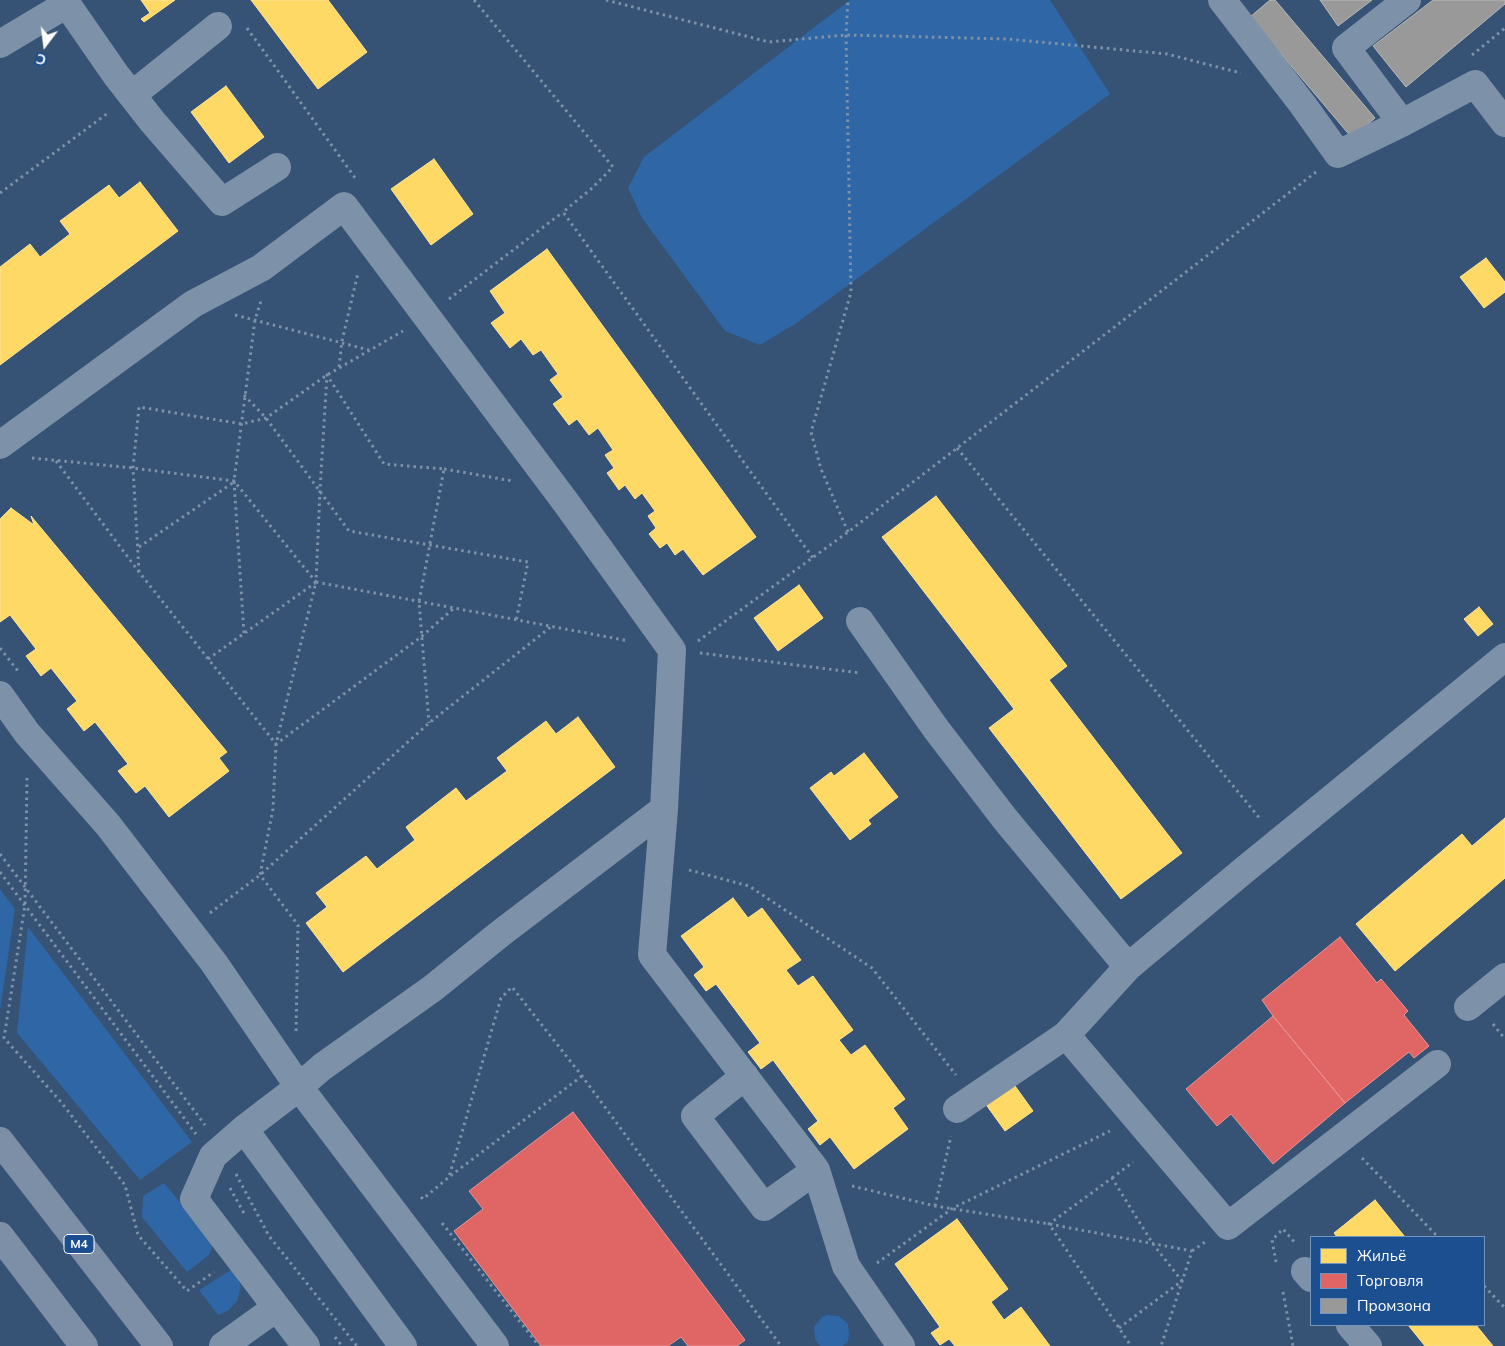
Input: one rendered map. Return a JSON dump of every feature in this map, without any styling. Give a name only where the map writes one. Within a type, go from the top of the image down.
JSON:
[{"type":"main road","name":"М4","points":[[0,1141],[159,1346]]},
{"type":"main road","points":[[0,1236],[84,1346]]},
{"type":"lane","points":[[1222,0],[1338,154],[1402,123],[1475,84],[1505,123]]},
{"type":"lane","points":[[1402,123],[1346,48],[1407,0]]},
{"type":"lane","points":[[0,44],[65,2],[116,75],[222,202],[277,166]]},
{"type":"lane","points":[[132,95],[218,26]]},
{"type":"lane","points":[[0,445],[193,304],[261,268],[344,206],[428,316],[672,650],[664,809],[652,955],[816,1170],[846,1266],[901,1346]]},
{"type":"lane","points":[[860,621],[936,729],[1006,819],[1128,967]]},
{"type":"lane","points":[[965,1103],[1066,1035],[1128,967],[1505,657]]},
{"type":"lane","points":[[0,695],[27,733],[108,825],[214,962],[299,1087],[496,1346]]},
{"type":"lane","points":[[306,1346],[194,1198],[217,1152],[322,1067],[433,988],[523,916],[664,809]]},
{"type":"lane","points":[[1468,1007],[1505,977]]},
{"type":"lane","points":[[1066,1035],[1228,1226],[1437,1064]]},
{"type":"lane","points":[[745,1076],[695,1116],[764,1207],[816,1170]]},
{"type":"lane","points":[[244,1129],[402,1346]]},
{"type":"lane","points":[[223,1346],[276,1308]]},
{"type":"lane","points":[[1351,1326],[1368,1346]]},
{"type":"path","points":[[139,572],[133,468],[139,407],[242,424],[266,418],[327,375],[428,316],[564,212],[591,189],[612,167],[474,0]]},
{"type":"path","points":[[606,0],[769,42],[846,35],[1008,39],[1167,54],[1287,85]]},
{"type":"path","points":[[848,0],[846,35],[851,292],[811,432],[821,469],[848,532]]},
{"type":"path","points":[[0,192],[132,95]]},
{"type":"path","points":[[672,650],[701,640],[848,532],[1338,154]]},
{"type":"path","points":[[564,212],[813,558]]},
{"type":"path","points":[[244,633],[234,481],[254,320],[275,258]]},
{"type":"path","points":[[339,368],[342,342],[358,270]]},
{"type":"path","points":[[193,304],[370,350]]},
{"type":"path","points":[[327,375],[384,464],[444,469],[509,481],[546,476]]},
{"type":"path","points":[[296,1034],[298,925],[260,875],[273,809],[276,744],[316,582],[327,375]]},
{"type":"path","points":[[244,396],[266,418],[349,531],[528,562],[516,621]]},
{"type":"path","points":[[958,448],[1278,842]]},
{"type":"path","points":[[28,457],[234,481],[316,582],[672,650],[900,678]]},
{"type":"path","points":[[56,461],[139,572],[276,744]]},
{"type":"path","points":[[429,723],[419,602],[444,469]]},
{"type":"path","points":[[139,547],[234,481]]},
{"type":"path","points":[[208,659],[316,582]]},
{"type":"path","points":[[276,744],[422,638],[453,608]]},
{"type":"path","points":[[208,915],[260,875],[429,723],[552,626]]},
{"type":"path","points":[[0,854],[217,1152],[269,1236],[357,1346]]},
{"type":"path","points":[[660,862],[749,886],[872,968],[965,1103],[935,1206]]},
{"type":"path","points":[[0,872],[217,1152],[246,1215]]},
{"type":"path","points":[[449,1177],[501,998],[512,987],[582,1076],[781,1346]]},
{"type":"path","points":[[4,1038],[62,1102],[125,1184],[138,1235],[187,1291],[238,1256]]},
{"type":"path","points":[[423,1199],[582,1076]]},
{"type":"path","points":[[873,1266],[953,1208],[1110,1130],[1116,1138]]},
{"type":"path","points":[[1342,1136],[1437,1236]]},
{"type":"path","points":[[1050,1224],[1134,1163],[1128,1155]]},
{"type":"path","points":[[1112,1178],[1153,1244],[1182,1281]]},
{"type":"path","points":[[849,1185],[935,1206],[1050,1224],[1192,1251],[1160,1346]]},
{"type":"path","points":[[417,1191],[429,1207]]},
{"type":"path","points":[[441,1222],[539,1346]]},
{"type":"path","points":[[1050,1224],[1132,1346]]},
{"type":"path","points":[[1120,1328],[1182,1281]]},
{"type":"path","points":[[1485,1287],[1505,1308]]},
{"type":"path","points":[[330,1331],[342,1346]]},
{"type":"shaded area","points":[[850,0],[1050,0],[1110,94],[795,324],[760,345],[725,331],[642,218],[628,188],[644,157]]},
{"type":"shaded area","points":[[0,889],[15,909],[0,1011]]},
{"type":"shaded area","points":[[28,927],[192,1142],[140,1180],[17,1033]]},
{"type":"shaded area","points":[[164,1183],[214,1243],[209,1255],[187,1272],[142,1217],[143,1196]]},
{"type":"shaded area","points":[[231,1270],[237,1277],[241,1287],[237,1301],[229,1310],[218,1315],[199,1290]]},
{"type":"shaded area","points":[[827,1315],[839,1316],[848,1324],[848,1341],[843,1346],[820,1346],[815,1339],[814,1327],[822,1317]]},
{"type":"building: Жильё","points":[[141,0],[175,0],[144,22],[141,19],[150,13]]},
{"type":"building: Жильё","points":[[251,0],[328,0],[367,52],[318,89]]},
{"type":"building: Жильё","points":[[226,86],[264,137],[229,163],[191,112]]},
{"type":"building: Жильё","points":[[434,159],[473,214],[431,245],[391,189]]},
{"type":"building: Жильё","points":[[140,182],[178,231],[0,365],[0,267],[30,244],[40,257],[70,234],[60,221],[109,185],[119,198]]},
{"type":"building: Жильё","points":[[547,249],[756,537],[703,575],[683,549],[675,555],[667,543],[660,548],[649,534],[656,528],[648,516],[655,511],[642,493],[635,499],[625,485],[619,490],[607,473],[614,468],[605,455],[613,450],[598,428],[589,435],[577,419],[569,425],[553,404],[563,397],[550,380],[558,374],[541,350],[533,355],[521,339],[510,348],[491,323],[505,313],[490,291]]},
{"type":"building: Жильё","points":[[1486,258],[1505,282],[1505,292],[1484,308],[1460,277]]},
{"type":"building: Жильё","points":[[936,496],[1067,666],[1049,680],[1182,853],[1121,899],[989,728],[1014,709],[882,537]]},
{"type":"building: Жильё","points":[[11,508],[34,525],[31,516],[227,752],[219,758],[229,771],[169,817],[145,786],[136,793],[118,771],[128,764],[95,722],[84,731],[67,709],[77,701],[51,668],[41,676],[26,656],[36,649],[10,615],[0,622],[0,519]]},
{"type":"building: Жильё","points":[[799,585],[823,618],[778,651],[754,618]]},
{"type":"building: Жильё","points":[[1479,607],[1493,624],[1478,636],[1464,619]]},
{"type":"building: Жильё","points":[[578,717],[615,767],[343,972],[306,923],[327,907],[316,893],[366,856],[377,869],[415,840],[406,827],[456,788],[466,801],[507,771],[497,758],[546,721],[556,734]]},
{"type":"building: Жильё","points":[[864,753],[898,797],[868,820],[871,824],[850,840],[810,788],[831,772],[834,776]]},
{"type":"building: Жильё","points":[[1505,818],[1505,878],[1395,971],[1356,924],[1462,834],[1472,846]]},
{"type":"building: Жильё","points":[[733,898],[748,918],[762,908],[801,960],[786,970],[798,986],[813,976],[853,1030],[839,1040],[851,1055],[865,1045],[905,1099],[893,1108],[908,1129],[854,1169],[830,1137],[820,1145],[808,1129],[818,1121],[773,1060],[761,1069],[748,1052],[760,1043],[716,984],[706,991],[694,975],[704,967],[681,936]]},
{"type":"building: Жильё","points":[[1010,1079],[1033,1111],[1005,1131],[982,1099]]},
{"type":"building: Жильё","points":[[1375,1200],[1404,1236],[1336,1236],[1334,1233]]},
{"type":"building: Жильё","points":[[957,1219],[1008,1289],[991,1302],[1004,1320],[1021,1307],[1050,1346],[955,1346],[949,1339],[940,1345],[931,1333],[940,1327],[895,1264]]},
{"type":"building: Жильё","points":[[1409,1326],[1477,1326],[1493,1346],[1425,1346]]},
{"type":"building: Торговля","points":[[1340,937],[1377,983],[1381,979],[1408,1011],[1404,1015],[1429,1046],[1414,1058],[1409,1052],[1345,1103],[1262,1000]]},
{"type":"building: Торговля","points":[[1273,1016],[1345,1103],[1273,1164],[1231,1114],[1217,1126],[1186,1089]]},
{"type":"building: Торговля","points":[[573,1112],[745,1340],[737,1346],[688,1346],[681,1337],[668,1346],[541,1346],[454,1231],[483,1209],[469,1191]]},
{"type":"building: Промзона","points":[[1270,0],[1275,0],[1375,118],[1352,138],[1250,17]]},
{"type":"building: Промзона","points":[[1320,0],[1372,0],[1338,26]]},
{"type":"building: Промзона","points":[[1433,0],[1505,0],[1505,4],[1406,87],[1373,46]]}]
